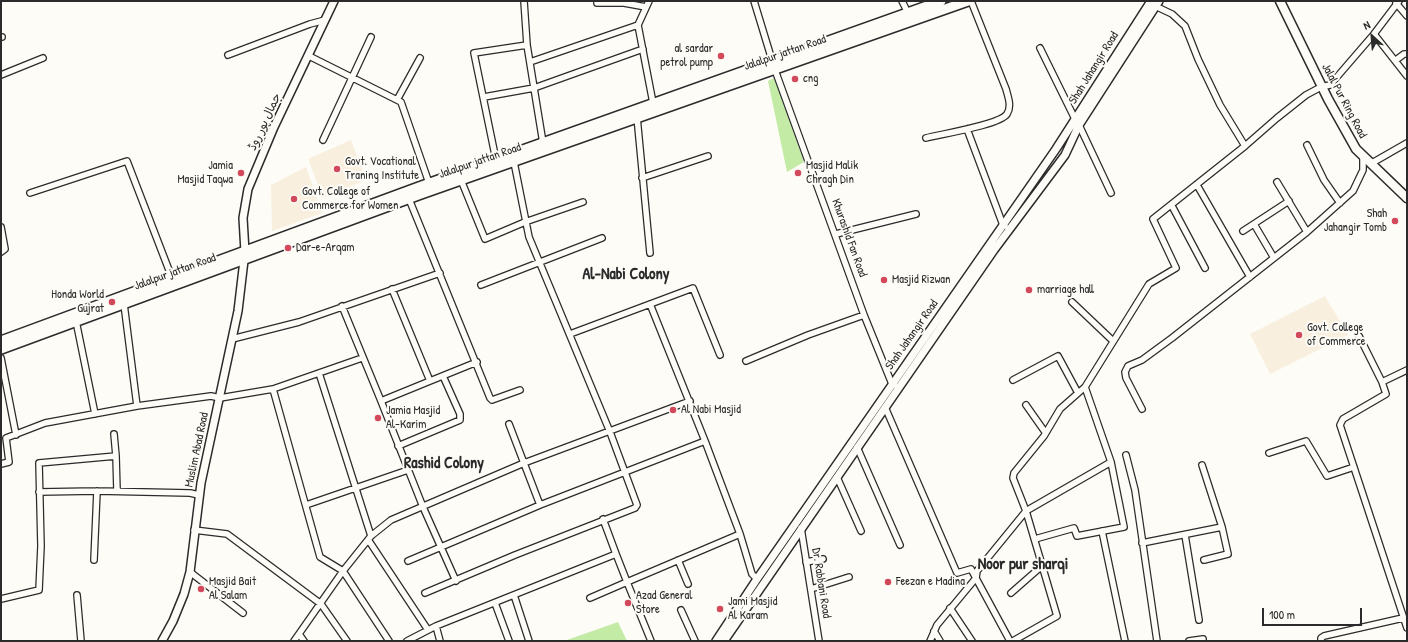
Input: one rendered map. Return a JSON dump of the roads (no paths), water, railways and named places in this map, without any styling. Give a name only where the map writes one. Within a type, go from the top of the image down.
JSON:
[{"type":"main road","name":"Jalalpur jattan Road","points":[[1,341],[76,321],[124,304],[245,256],[420,190],[461,180],[514,162],[543,143],[653,102],[941,1]]},
{"type":"main road","name":"Jalalpur jattan Road","points":[[1,349],[40,331],[172,278],[245,256],[409,199],[429,183],[496,160],[532,151],[637,117],[970,1]]},
{"type":"main road","name":"Jalal Pur Ring Road","points":[[1280,1],[1341,125],[1356,149],[1407,198]]},
{"type":"main road","points":[[714,81],[716,90]]},
{"type":"street","name":"جمال پور روڈ","points":[[245,256],[243,218],[248,188],[274,128],[334,1]]},
{"type":"street","points":[[524,1],[527,44],[543,143]]},
{"type":"street","points":[[649,1],[638,25],[653,102]]},
{"type":"street","name":"Khurashid Fan Road","points":[[754,1],[775,70],[836,234],[864,316],[895,386]]},
{"type":"street","points":[[902,1],[908,13]]},
{"type":"street","points":[[926,138],[999,120],[1007,114],[1010,104],[1006,89],[970,1]]},
{"type":"street","points":[[885,406],[957,573],[971,568],[1011,641],[1057,616],[1035,538],[1013,476],[1044,436],[1060,409],[1084,387],[1149,284],[1176,268],[1153,221],[1306,95],[1322,87],[1330,85],[1374,34],[1397,2],[1407,16]]},
{"type":"street","points":[[597,3],[624,3],[646,7]]},
{"type":"street","points":[[895,386],[1006,227],[1065,155],[1077,122],[1155,3],[1172,14],[1185,26],[1198,59],[1220,105],[1245,146]]},
{"type":"street","points":[[228,55],[310,24],[325,20]]},
{"type":"street","points":[[530,62],[638,25]]},
{"type":"street","points":[[1374,34],[1396,60],[1407,76]]},
{"type":"street","points":[[323,140],[371,37]]},
{"type":"street","points":[[496,160],[474,53],[527,44]]},
{"type":"street","points":[[1040,48],[1111,193]]},
{"type":"street","points":[[484,97],[534,88],[643,49]]},
{"type":"street","points":[[1396,60],[1404,54],[1407,54]]},
{"type":"street","points":[[309,56],[401,102],[429,183]]},
{"type":"street","points":[[1,75],[43,58]]},
{"type":"street","points":[[397,100],[420,58]]},
{"type":"street","points":[[637,117],[650,253]]},
{"type":"street","name":"Shah Jahangir Road","points":[[1006,227],[1077,122]]},
{"type":"street","points":[[967,129],[1006,227]]},
{"type":"street","points":[[1372,163],[1407,142]]},
{"type":"street","points":[[1307,145],[1324,180],[1340,203]]},
{"type":"street","points":[[642,178],[708,156]]},
{"type":"street","points":[[1142,409],[1126,378],[1125,372],[1128,366],[1142,360],[1172,338],[1307,232],[1340,203],[1353,191],[1361,177],[1363,170],[1363,156]]},
{"type":"street","points":[[30,193],[128,161],[172,278]]},
{"type":"street","points":[[426,593],[515,554],[635,508],[637,505],[610,432],[540,262],[526,222],[514,162]]},
{"type":"street","points":[[461,180],[485,239],[526,222],[582,202]]},
{"type":"street","points":[[1277,182],[1307,232]]},
{"type":"street","points":[[1197,185],[1250,277]]},
{"type":"street","points":[[409,199],[477,362],[490,398],[492,400],[520,390]]},
{"type":"street","points":[[1243,231],[1289,201]]},
{"type":"street","points":[[1172,206],[1205,268]]},
{"type":"street","points":[[836,234],[916,214]]},
{"type":"street","points":[[1254,224],[1274,258]]},
{"type":"street","points":[[1,226],[5,249],[1,252]]},
{"type":"street","points":[[481,285],[602,238]]},
{"type":"street","name":"Muslim Abad Road","points":[[162,641],[173,621],[190,572],[199,495],[232,339],[245,256]]},
{"type":"street","points":[[232,339],[278,328],[440,273]]},
{"type":"street","points":[[570,334],[693,288],[720,355]]},
{"type":"street","points":[[392,289],[430,381]]},
{"type":"street","points":[[1072,302],[1113,341]]},
{"type":"street","points":[[124,304],[137,406]]},
{"type":"street","points":[[650,304],[690,401],[740,534],[752,574],[757,579]]},
{"type":"street","points":[[342,306],[423,507],[456,581]]},
{"type":"street","points":[[746,361],[808,335],[864,316]]},
{"type":"street","points":[[76,321],[95,414]]},
{"type":"street","points":[[1359,336],[1382,382],[1385,396],[1340,422],[1407,628]]},
{"type":"street","points":[[1013,380],[1058,356],[1078,393]]},
{"type":"street","points":[[1,358],[16,434]]},
{"type":"street","points":[[1,464],[9,462],[6,438],[45,423],[137,406],[211,396],[220,398],[273,389],[362,358]]},
{"type":"street","points":[[381,402],[477,362]]},
{"type":"street","points":[[1382,382],[1407,370]]},
{"type":"street","points":[[319,373],[356,488],[370,538],[428,630]]},
{"type":"street","points":[[398,446],[460,420],[460,414],[443,376]]},
{"type":"street","name":"Shah Jahangir Road","points":[[724,641],[730,637],[801,528],[885,406],[895,386]]},
{"type":"street","name":"Shah Jahangir Road","points":[[716,641],[757,579],[895,386]]},
{"type":"street","points":[[1035,538],[1074,528],[1077,536],[1124,527],[1111,462],[1084,387]]},
{"type":"street","points":[[273,389],[320,557],[343,571],[389,641]]},
{"type":"street","points":[[294,641],[343,571],[370,538],[391,520],[524,463],[690,401]]},
{"type":"street","points":[[1026,405],[1045,432]]},
{"type":"street","points":[[509,424],[540,505]]},
{"type":"street","points":[[114,434],[117,491]]},
{"type":"street","points":[[408,561],[540,505],[705,441]]},
{"type":"street","points":[[1269,453],[1306,441],[1327,476],[1354,467]]},
{"type":"street","points":[[857,447],[900,545]]},
{"type":"street","points":[[1126,455],[1135,490],[1157,641]]},
{"type":"street","points":[[1,599],[39,590],[41,546],[39,463],[116,456]]},
{"type":"street","points":[[930,641],[934,631],[950,608],[976,578],[977,571],[1026,511],[1111,462]]},
{"type":"street","points":[[1202,465],[1222,527],[1228,554],[1204,560]]},
{"type":"street","points":[[306,505],[408,470]]},
{"type":"street","points":[[837,477],[861,531]]},
{"type":"street","points":[[39,492],[97,490],[190,493],[199,495]]},
{"type":"street","points":[[94,560],[97,490]]},
{"type":"street","points":[[603,519],[651,641]]},
{"type":"street","points":[[1142,543],[1222,527]]},
{"type":"street","name":"Dr. Rabbani Road","points":[[801,528],[819,641]]},
{"type":"street","points":[[194,530],[227,534],[321,604],[347,641]]},
{"type":"street","points":[[1102,532],[1125,641]]},
{"type":"street","points":[[590,598],[740,534]]},
{"type":"street","points":[[1185,535],[1199,620]]},
{"type":"street","points":[[407,641],[436,626],[616,554]]},
{"type":"street","points":[[806,562],[823,559]]},
{"type":"street","points":[[678,560],[688,584]]},
{"type":"street","points":[[1011,592],[1042,565]]},
{"type":"street","points":[[190,572],[243,613]]},
{"type":"street","points":[[811,589],[849,577]]},
{"type":"street","points":[[77,595],[81,641]]},
{"type":"street","points":[[514,595],[529,641]]},
{"type":"street","points":[[495,603],[509,641]]},
{"type":"street","points":[[950,608],[972,641]]},
{"type":"street","points":[[681,610],[695,641]]},
{"type":"street","points":[[1321,641],[1324,636],[1403,618]]},
{"type":"street","points":[[436,626],[440,641]]},
{"type":"street","points":[[934,631],[940,641]]},
{"type":"street","points":[[299,634],[304,641]]},
{"type":"street","points":[[1189,641],[1203,639]]},
{"type":"place","name":"al sardar petrol pump","points":[[721,56]]},
{"type":"place","name":"cng","points":[[795,79]]},
{"type":"place","name":"Govt. Vocational Traning Institute","points":[[337,169]]},
{"type":"place","name":"Jamia Masjid Taqwa","points":[[241,173]]},
{"type":"place","name":"Masjid Malik Chragh Din","points":[[798,173]]},
{"type":"place","name":"Govt. College of Commerce for Women","points":[[294,199]]},
{"type":"place","name":"Shah Jahangir Tomb","points":[[1395,221]]},
{"type":"place","name":"Dar-e-Arqam","points":[[288,248]]},
{"type":"place","name":"Masjid Rizwan","points":[[884,280]]},
{"type":"place","name":"marriage hall","points":[[1029,290]]},
{"type":"place","name":"Honda World Gujrat","points":[[112,302]]},
{"type":"place","name":"Govt. College of Commerce","points":[[1299,335]]},
{"type":"place","name":"Al Nabi Masjid","points":[[673,410]]},
{"type":"place","name":"Jamia Masjid Al-Karim","points":[[378,418]]},
{"type":"place","name":"Feezan e Madina","points":[[888,582]]},
{"type":"place","name":"Masjid Bait Al Salam","points":[[201,589]]},
{"type":"place","name":"Azad General Store","points":[[628,603]]},
{"type":"place","name":"Jami Masjid Al Karam","points":[[720,609]]},
{"type":"district","name":"Al-Nabi Colony","points":[[626,275]]},
{"type":"district","name":"Rashid Colony","points":[[444,464]]},
{"type":"district","name":"Noor pur sharqi","points":[[1023,565]]}]
